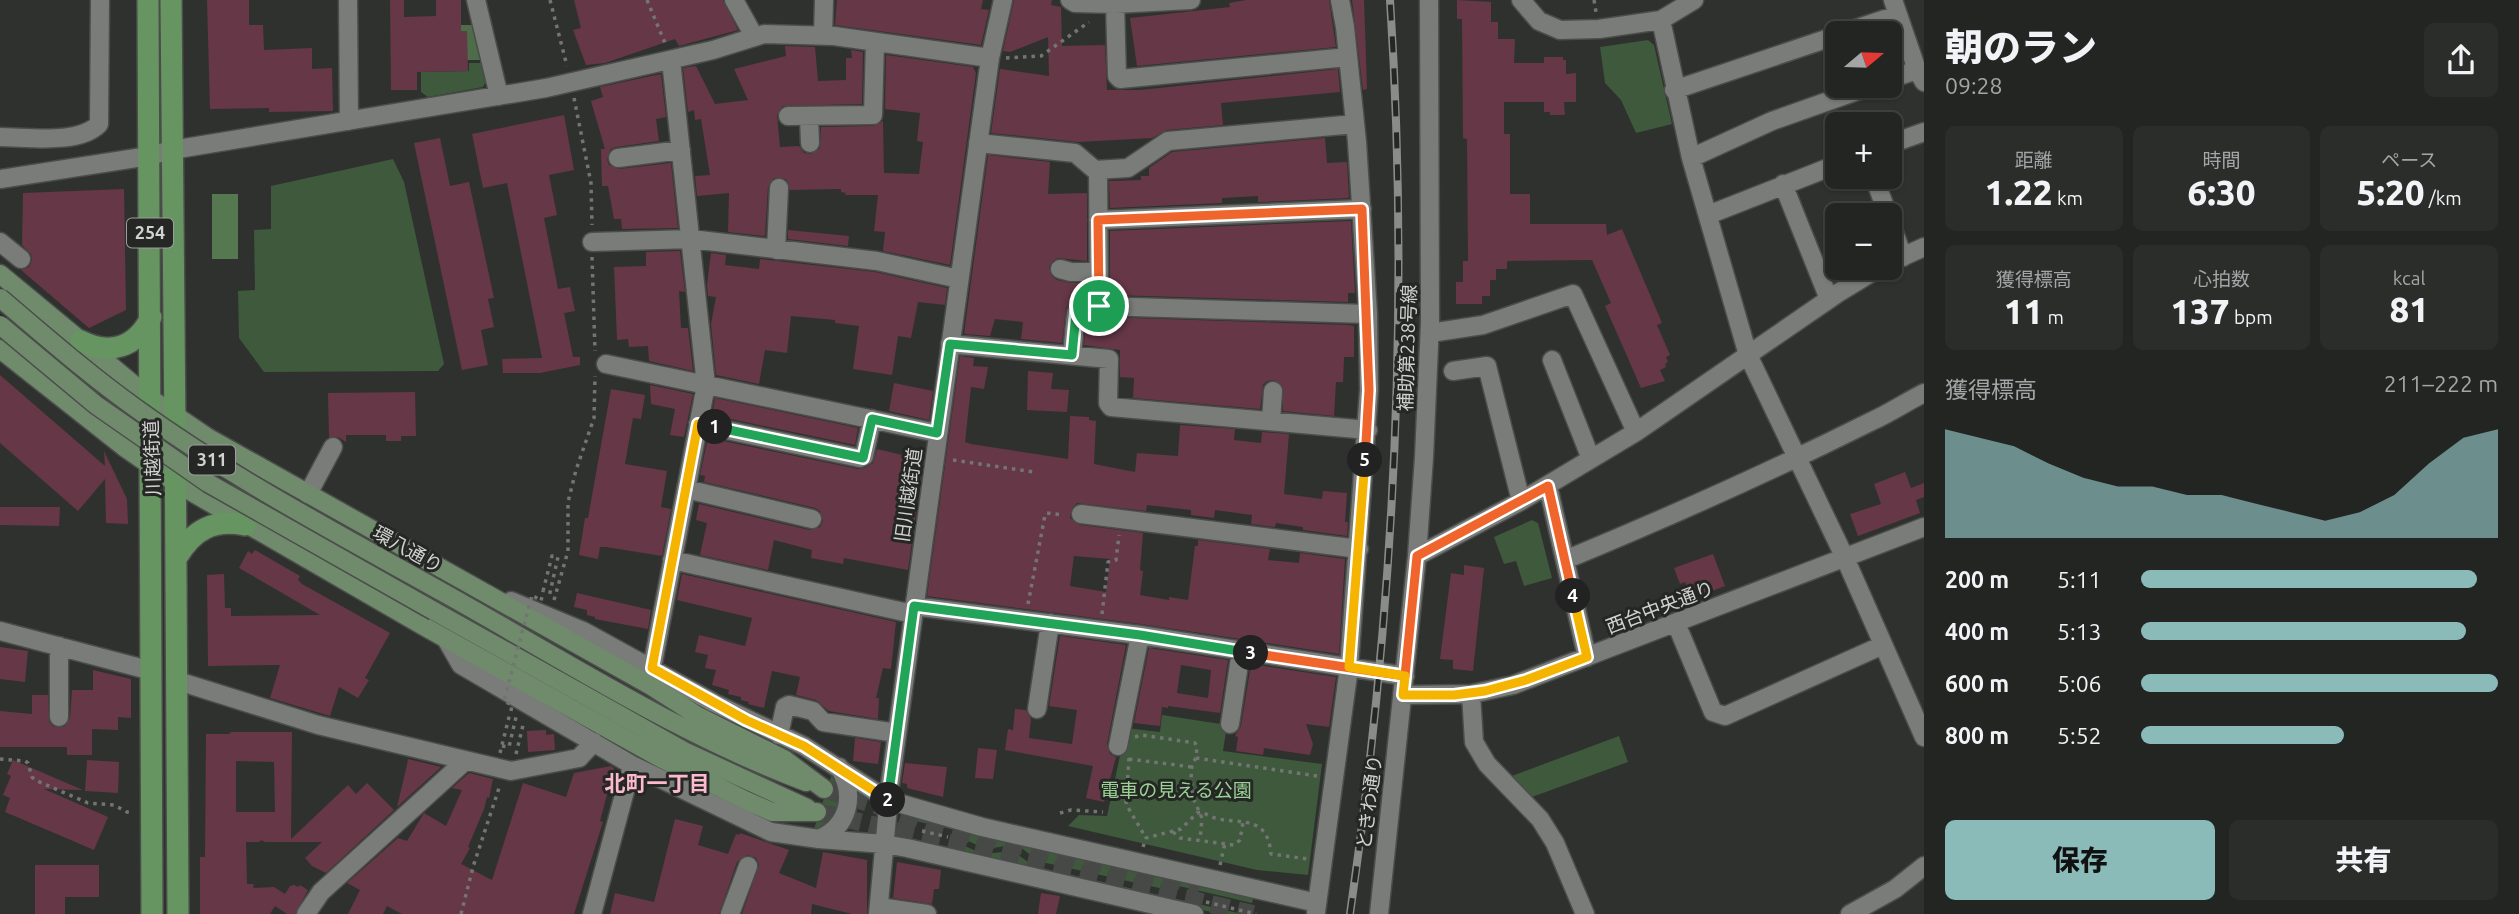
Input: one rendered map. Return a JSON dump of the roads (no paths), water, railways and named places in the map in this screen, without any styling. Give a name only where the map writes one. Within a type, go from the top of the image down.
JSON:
[{"type":"highway","name":"川越街道","points":[[148,0],[152,914]]},
{"type":"highway","name":"川越街道","points":[[171,0],[178,914]]},
{"type":"highway","points":[[81,341],[98,349],[116,348],[139,335],[151,317]]},
{"type":"highway","points":[[177,557],[189,541],[214,524],[231,522],[246,525]]},
{"type":"main road","points":[[0,274],[151,400],[207,437],[460,579]]},
{"type":"main road","name":"環八通り","points":[[0,298],[109,389],[241,479],[729,751],[824,789],[784,759],[698,716],[460,579]]},
{"type":"main road","points":[[18,363],[38,366],[49,362],[55,355],[59,341],[55,326],[47,313]]},
{"type":"main road","name":"311","points":[[0,325],[96,404],[208,483],[686,752],[817,812],[772,812],[747,801],[662,759],[446,639]]},
{"type":"main road","points":[[0,349],[151,467],[246,525],[446,639]]},
{"type":"main road","points":[[279,544],[309,494]]},
{"type":"street","points":[[0,137],[76,137],[93,130],[99,124],[100,0]]},
{"type":"street","points":[[348,0],[349,121]]},
{"type":"street","points":[[476,0],[499,96]]},
{"type":"street","points":[[734,0],[754,36]]},
{"type":"street","points":[[823,36],[824,0]]},
{"type":"street","name":"旧川越街道","points":[[878,910],[888,800],[958,279],[990,58],[1003,0]]},
{"type":"street","points":[[1070,0],[1075,4],[1191,0]]},
{"type":"street","points":[[460,579],[583,631],[714,703],[804,746],[888,800],[982,827],[1316,908],[1349,667],[1368,430],[1367,314],[1362,209],[1340,0]]},
{"type":"street","name":"補助第238号線","points":[[1403,695],[1417,556],[1430,333],[1429,0]]},
{"type":"street","points":[[1521,0],[1539,21],[1560,30],[1600,29],[1670,10],[1694,0]]},
{"type":"street","points":[[1115,4],[1117,76],[1120,79],[1348,57]]},
{"type":"street","points":[[1867,21],[1895,7],[1922,77],[1902,78]]},
{"type":"street","points":[[1670,10],[1674,90],[1748,355],[1845,558],[1924,737]]},
{"type":"street","points":[[0,179],[499,96],[671,60],[773,33],[823,36],[990,58]]},
{"type":"street","points":[[1674,90],[1825,39]]},
{"type":"street","points":[[788,116],[873,115],[875,42]]},
{"type":"street","points":[[652,668],[706,385],[671,60]]},
{"type":"street","points":[[1691,158],[1772,121],[1837,98]]},
{"type":"street","points":[[809,116],[810,143]]},
{"type":"street","points":[[978,143],[1075,153],[1098,170],[1130,168],[1168,141],[1355,124]]},
{"type":"street","points":[[1902,140],[1924,132]]},
{"type":"street","points":[[618,158],[681,150]]},
{"type":"street","points":[[1708,215],[1825,169]]},
{"type":"street","points":[[1098,170],[1099,306]]},
{"type":"street","points":[[1783,184],[1829,299]]},
{"type":"street","points":[[776,250],[779,188]]},
{"type":"street","points":[[1098,220],[1362,209]]},
{"type":"street","points":[[592,242],[691,239],[877,261],[958,279]]},
{"type":"street","points":[[0,242],[21,259]]},
{"type":"street","points":[[1902,256],[1924,247]]},
{"type":"street","points":[[1060,269],[1071,272],[1098,272]]},
{"type":"street","points":[[1417,556],[1548,486],[1636,432],[1860,280]]},
{"type":"street","points":[[1430,333],[1483,325],[1573,294],[1636,432]]},
{"type":"street","points":[[1072,355],[1076,313],[1092,311],[1099,306],[1367,314]]},
{"type":"street","points":[[950,344],[1108,359],[1108,402],[1111,407],[1368,430]]},
{"type":"street","points":[[1552,360],[1591,459]]},
{"type":"street","points":[[606,364],[937,433]]},
{"type":"street","points":[[1453,371],[1487,366],[1521,501]]},
{"type":"street","points":[[1271,421],[1273,391]]},
{"type":"street","points":[[1565,560],[1796,458],[1924,393]]},
{"type":"street","points":[[698,424],[860,458],[864,456],[872,419]]},
{"type":"street","points":[[309,494],[333,447]]},
{"type":"street","points":[[1548,486],[1587,657]]},
{"type":"street","points":[[686,489],[812,519]]},
{"type":"street","points":[[1081,514],[1359,549]]},
{"type":"street","name":"西台中央通り","points":[[1403,695],[1471,694],[1513,685],[1924,527]]},
{"type":"street","points":[[672,560],[913,610],[1025,620],[1140,635],[1405,676]]},
{"type":"street","points":[[1037,709],[1050,623]]},
{"type":"street","points":[[1676,623],[1713,712],[1724,716],[1883,645]]},
{"type":"street","points":[[0,631],[152,671]]},
{"type":"street","points":[[1125,752],[1140,635]]},
{"type":"street","points":[[446,639],[461,665],[632,765],[771,832],[884,844],[1200,908]]},
{"type":"street","points":[[59,646],[59,718]]},
{"type":"street","points":[[1230,724],[1241,651]]},
{"type":"street","points":[[178,681],[318,725],[464,762],[510,763],[517,771],[579,758],[594,741]]},
{"type":"street","points":[[1471,694],[1474,742],[1487,764],[1540,819],[1555,843],[1585,914]]},
{"type":"street","name":"ときわ通り","points":[[1379,914],[1403,695]]},
{"type":"street","points":[[779,735],[785,707],[789,705],[813,711],[823,722],[897,733]]},
{"type":"street","points":[[306,914],[325,889],[464,762]]},
{"type":"street","points":[[592,914],[632,765]]},
{"type":"street","points":[[819,839],[831,834],[845,817],[848,791],[839,767]]},
{"type":"street","points":[[730,914],[748,866]]},
{"type":"street","points":[[1850,914],[1895,889],[1924,866]]},
{"type":"street","points":[[878,910],[926,914]]},
{"type":"tunnel","points":[[824,789],[969,834],[1200,885]]},
{"type":"tunnel","points":[[817,812],[1253,914]]},
{"type":"railway","points":[[1350,914],[1378,686],[1394,458],[1398,229],[1390,0]]},
{"type":"district","name":"北町一丁目","points":[[657,784]]},
{"type":"park label","name":"電車の見える公園","points":[[1176,790]]}]
